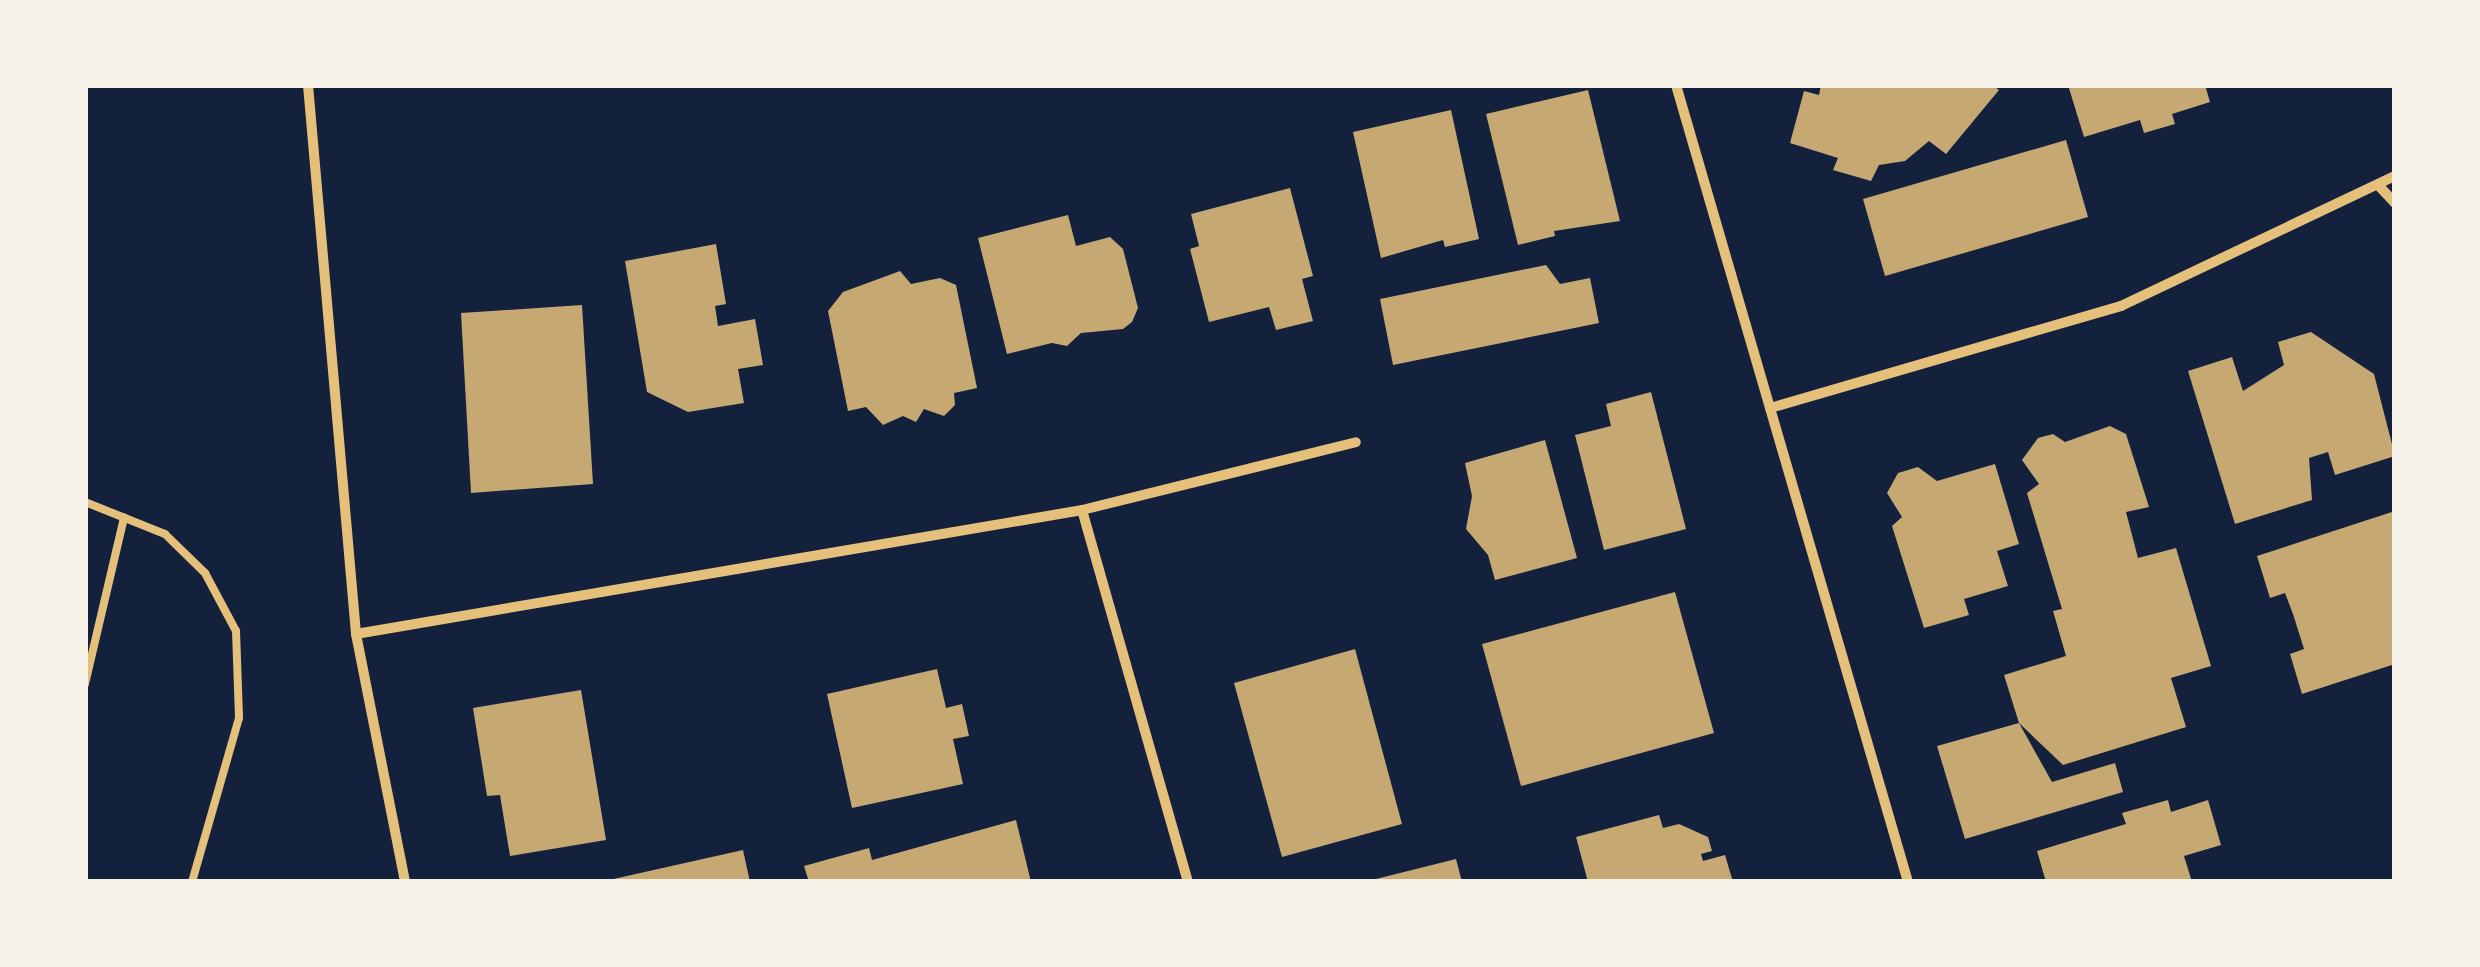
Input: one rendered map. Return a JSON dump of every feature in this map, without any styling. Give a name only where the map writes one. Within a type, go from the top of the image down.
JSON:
[{"type":"street","points":[[308,85],[356,634],[405,882]]},
{"type":"street","points":[[1676,85],[1908,882]]},
{"type":"street","points":[[1770,408],[2120,306],[2380,187],[2395,176]]},
{"type":"street","points":[[2380,187],[2395,203]]},
{"type":"street","points":[[356,634],[1082,510],[1356,442]]},
{"type":"street","points":[[1082,510],[1188,882]]},
{"type":"lane","points":[[85,502],[165,534],[206,573],[236,632],[239,718],[192,882]]},
{"type":"lane","points":[[85,684],[124,518]]},
{"type":"building","points":[[1821,85],[1992,85],[1999,90],[1946,154],[1929,141],[1905,161],[1879,165],[1871,181],[1833,170],[1838,158],[1790,143],[1804,91],[1819,95]]},
{"type":"building","points":[[2068,85],[2205,85],[2210,102],[2172,114],[2175,124],[2144,133],[2140,120],[2084,137]]},
{"type":"building","points":[[1588,90],[1620,221],[1554,231],[1555,236],[1518,245],[1486,114]]},
{"type":"building","points":[[1451,110],[1479,239],[1445,247],[1443,240],[1381,258],[1353,132]]},
{"type":"building","points":[[2066,140],[2088,217],[1885,276],[1863,199]]},
{"type":"building","points":[[1290,188],[1313,276],[1302,279],[1313,321],[1276,330],[1269,307],[1209,322],[1190,249],[1199,246],[1191,214]]},
{"type":"building","points":[[1068,215],[1076,246],[1110,237],[1123,249],[1138,308],[1132,322],[1123,329],[1081,333],[1067,346],[1052,343],[1007,354],[978,238]]},
{"type":"building","points":[[716,244],[726,304],[715,306],[718,326],[755,319],[763,365],[738,369],[744,403],[688,412],[647,392],[625,261]]},
{"type":"building","points":[[1546,265],[1560,284],[1590,278],[1599,323],[1393,365],[1380,299]]},
{"type":"building","points":[[900,271],[911,284],[940,278],[956,285],[977,388],[954,393],[955,405],[944,416],[924,409],[916,422],[903,416],[883,425],[866,407],[848,411],[828,311],[843,292]]},
{"type":"building","points":[[582,305],[593,484],[471,493],[461,313]]},
{"type":"building","points":[[2311,332],[2374,374],[2395,456],[2335,475],[2328,452],[2309,458],[2312,500],[2235,524],[2188,371],[2232,357],[2243,391],[2284,365],[2278,342]]},
{"type":"building","points":[[1651,392],[1686,529],[1604,550],[1575,435],[1611,426],[1606,404]]},
{"type":"building","points":[[2110,426],[2126,434],[2149,507],[2126,512],[2138,558],[2176,548],[2211,666],[2171,678],[2186,727],[2063,765],[2019,723],[2004,675],[2066,656],[2053,611],[2062,609],[2027,493],[2039,484],[2022,460],[2038,438],[2053,434],[2065,442]]},
{"type":"building","points":[[1545,440],[1577,558],[1495,580],[1488,555],[1466,529],[1472,496],[1465,463]]},
{"type":"building","points":[[1995,464],[2019,544],[1997,551],[2008,586],[1964,599],[1969,615],[1924,628],[1892,526],[1902,517],[1887,493],[1898,473],[1918,467],[1937,481]]},
{"type":"building","points":[[2395,511],[2395,664],[2302,694],[2290,654],[2304,649],[2293,614],[2285,593],[2270,598],[2257,556]]},
{"type":"building","points":[[1675,592],[1714,733],[1521,786],[1482,644]]},
{"type":"building","points":[[1355,649],[1402,824],[1282,857],[1234,683]]},
{"type":"building","points":[[937,669],[946,708],[962,704],[969,736],[953,739],[963,784],[852,808],[827,694]]},
{"type":"building","points":[[581,690],[606,840],[510,856],[500,795],[487,796],[473,708]]},
{"type":"building","points":[[2019,723],[2052,782],[2115,763],[2123,792],[1965,839],[1937,746]]},
{"type":"building","points":[[2168,800],[2171,812],[2208,800],[2221,845],[2184,856],[2192,882],[2046,882],[2037,851],[2126,824],[2122,813]]},
{"type":"building","points":[[1659,815],[1663,828],[1679,824],[1708,837],[1712,851],[1701,854],[1703,861],[1725,855],[1733,882],[1588,882],[1576,837]]},
{"type":"building","points":[[1016,820],[1031,882],[809,882],[804,866],[869,848],[872,860]]},
{"type":"building","points":[[743,850],[750,882],[609,882],[609,880]]},
{"type":"building","points":[[1456,859],[1462,882],[1368,882],[1368,881]]}]
